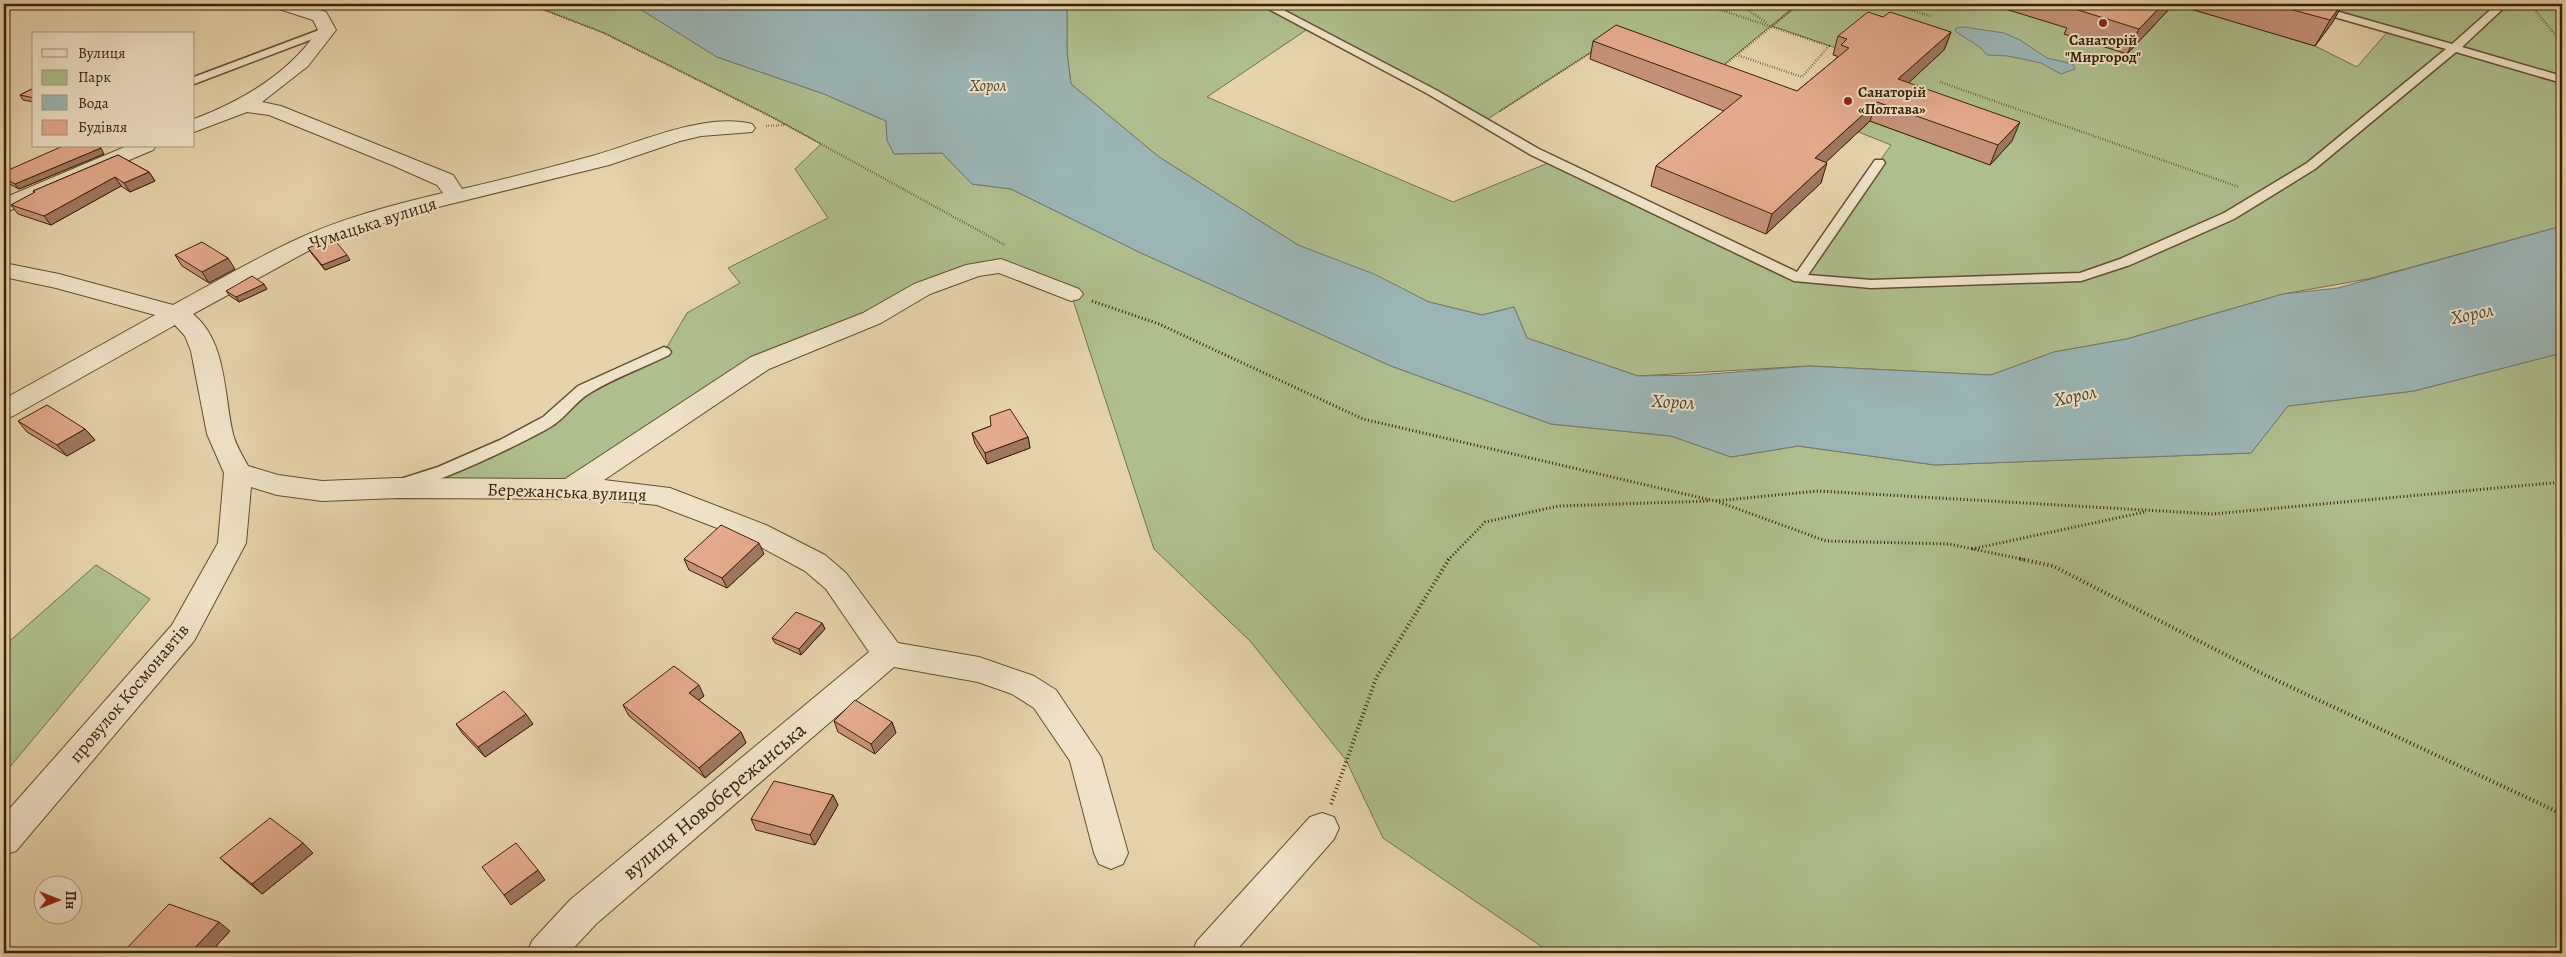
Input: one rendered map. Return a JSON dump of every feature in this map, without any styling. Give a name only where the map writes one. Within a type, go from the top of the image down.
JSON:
[{"type":"street","points":[[195,126],[243,106],[305,59],[320,44],[327,30],[320,16],[282,4]]},
{"type":"street","points":[[243,106],[274,110],[400,160],[445,180],[456,197]]},
{"type":"street","name":"Чумацька вулиця","points":[[4,410],[277,259],[332,233],[411,208],[601,160],[674,136],[701,130],[746,128]]},
{"type":"street","points":[[4,206],[141,148]]},
{"type":"street","points":[[570,489],[760,362],[872,318],[922,289],[974,270],[1001,266],[1071,294]]},
{"type":"street","points":[[4,270],[59,281],[177,314],[188,320],[202,343],[220,437],[238,473]]},
{"type":"street","name":"Бережанська вулиця","points":[[238,473],[277,484],[322,490],[600,489],[660,495],[756,532],[814,562],[836,580],[888,654]]},
{"type":"street","name":"провулок Космонавтів","points":[[4,840],[184,633],[232,543],[238,473]]},
{"type":"street","points":[[888,654],[979,670],[1023,685],[1045,699],[1085,756],[1111,853]]},
{"type":"street","name":"вулиця Новобережанська","points":[[545,953],[583,912],[888,654]]},
{"type":"street","points":[[1210,953],[1322,828]]},
{"type":"lane","points":[[1264,4],[1535,152],[1799,278],[1871,284],[2081,277],[2124,262],[2229,216],[2311,166],[2454,48],[2503,4]]},
{"type":"lane","points":[[2300,4],[2562,80]]},
{"type":"lane","points":[[195,81],[327,30]]},
{"type":"lane","points":[[1799,278],[1879,163]]},
{"type":"lane","points":[[388,489],[444,471],[506,444],[549,421],[584,390],[664,352]]},
{"type":"path","points":[[529,4],[604,33],[770,116],[980,233],[1007,246]]},
{"type":"path","points":[[1703,4],[1829,46],[1802,77],[1737,55]]},
{"type":"path","points":[[1739,4],[1772,26]]},
{"type":"path","points":[[1720,68],[1799,4]]},
{"type":"path","points":[[1891,4],[1930,16]]},
{"type":"path","points":[[2530,4],[2562,43]]},
{"type":"path","points":[[1483,122],[1599,47]]},
{"type":"path","points":[[1940,82],[2264,195]]},
{"type":"path","points":[[1071,294],[1160,324],[1363,419],[1507,450],[1715,501],[1826,541],[1949,544],[2053,566],[2265,675],[2562,814]]},
{"type":"path","points":[[1322,828],[1376,678],[1447,561],[1485,522],[1559,506],[1715,501],[1818,490],[2213,514],[2562,482]]},
{"type":"path","points":[[1971,549],[2150,510]]},
{"type":"green space","points":[[529,4],[632,4],[717,57],[824,94],[886,121],[887,140],[894,154],[942,153],[972,184],[1011,189],[1141,253],[1391,366],[1551,424],[1671,436],[1731,457],[1798,446],[1935,465],[2251,453],[2288,406],[2414,391],[2562,353],[2562,953],[1551,953],[1383,838],[1346,760],[1250,641],[1154,549],[1071,294],[1001,266],[974,270],[760,363],[570,489],[388,489],[506,444],[583,390],[664,352],[687,313],[740,283],[728,268],[828,218],[795,169],[821,144],[770,116],[604,33]]},
{"type":"green space","points":[[1067,4],[1797,4],[1720,68],[1615,37],[1483,122],[1309,28],[1207,97],[1453,202],[1553,161],[1799,278],[1891,145],[1841,125],[1853,115],[1990,165],[1901,89],[1943,50],[1839,49],[1772,26],[1799,4],[2174,4],[2315,46],[2357,67],[2389,30],[2300,4],[2562,4],[2562,226],[2368,279],[2283,294],[2127,339],[2054,352],[1991,375],[1809,366],[1638,376],[1527,338],[1514,307],[1482,315],[1429,302],[1298,245],[1159,157],[1071,84],[1067,53]]},
{"type":"green space","points":[[96,565],[150,599],[4,774],[4,646]]},
{"type":"water","name":"Хорол","points":[[632,4],[1067,4],[1067,53],[1071,84],[1159,157],[1298,245],[1374,274],[1429,302],[1482,315],[1514,307],[1527,338],[1638,376],[1699,375],[1809,366],[1991,375],[2054,352],[2127,339],[2283,294],[2338,288],[2562,226],[2562,353],[2414,391],[2288,406],[2251,453],[1935,465],[1798,446],[1731,457],[1671,436],[1551,424],[1391,366],[1141,253],[1011,189],[972,184],[942,153],[894,154],[887,140],[886,121],[824,94],[717,57]]},
{"type":"water","points":[[1964,27],[2004,33],[2020,40],[2047,58],[2073,64],[2075,69],[2061,74],[2041,63],[2008,56],[1987,55],[1981,48],[1955,31],[1956,28]]},
{"type":"building","points":[[2080,4],[2163,4],[2139,29],[2075,9]]},
{"type":"building","points":[[2271,4],[2342,4],[2330,20]]},
{"type":"building","points":[[1868,12],[1883,17],[1890,12],[1951,32],[1898,79],[2020,122],[1998,145],[1877,102],[1815,158],[1827,163],[1772,214],[1656,166],[1742,96],[1593,41],[1616,25],[1797,91],[1849,48],[1841,45],[1847,39],[1838,36]]},
{"type":"building","points":[[32,89],[32,98],[20,95]]},
{"type":"building","points":[[58,148],[101,148],[15,184],[4,178],[4,172]]},
{"type":"building","points":[[118,155],[149,172],[124,183],[115,177],[44,216],[11,205],[35,192],[33,191]]},
{"type":"building","points":[[333,238],[347,255],[322,265],[308,248]]},
{"type":"building","points":[[202,242],[228,258],[202,272],[175,255]]},
{"type":"building","points":[[252,276],[264,284],[236,297],[226,291]]},
{"type":"building","points":[[47,405],[85,429],[57,445],[18,421]]},
{"type":"building","points":[[1010,409],[1028,437],[985,453],[972,433],[991,426],[990,416]]},
{"type":"building","points":[[721,525],[759,543],[722,578],[684,559]]},
{"type":"building","points":[[796,612],[822,623],[799,649],[772,638]]},
{"type":"building","points":[[674,666],[699,685],[689,693],[741,732],[699,768],[623,705]]},
{"type":"building","points":[[504,691],[526,714],[478,747],[456,724]]},
{"type":"building","points":[[855,700],[892,722],[871,744],[834,721]]},
{"type":"building","points":[[774,781],[833,795],[810,835],[751,819]]},
{"type":"building","points":[[270,818],[303,843],[252,884],[220,858]]},
{"type":"building","points":[[516,843],[538,870],[504,895],[482,867]]},
{"type":"building","points":[[169,904],[219,922],[190,953],[137,953],[126,949]]},
{"type":"place","name":"Санаторій \"Миргород\"","points":[[2103,23]]},
{"type":"place","name":"Санаторій «Полтава»","points":[[1848,101]]}]
